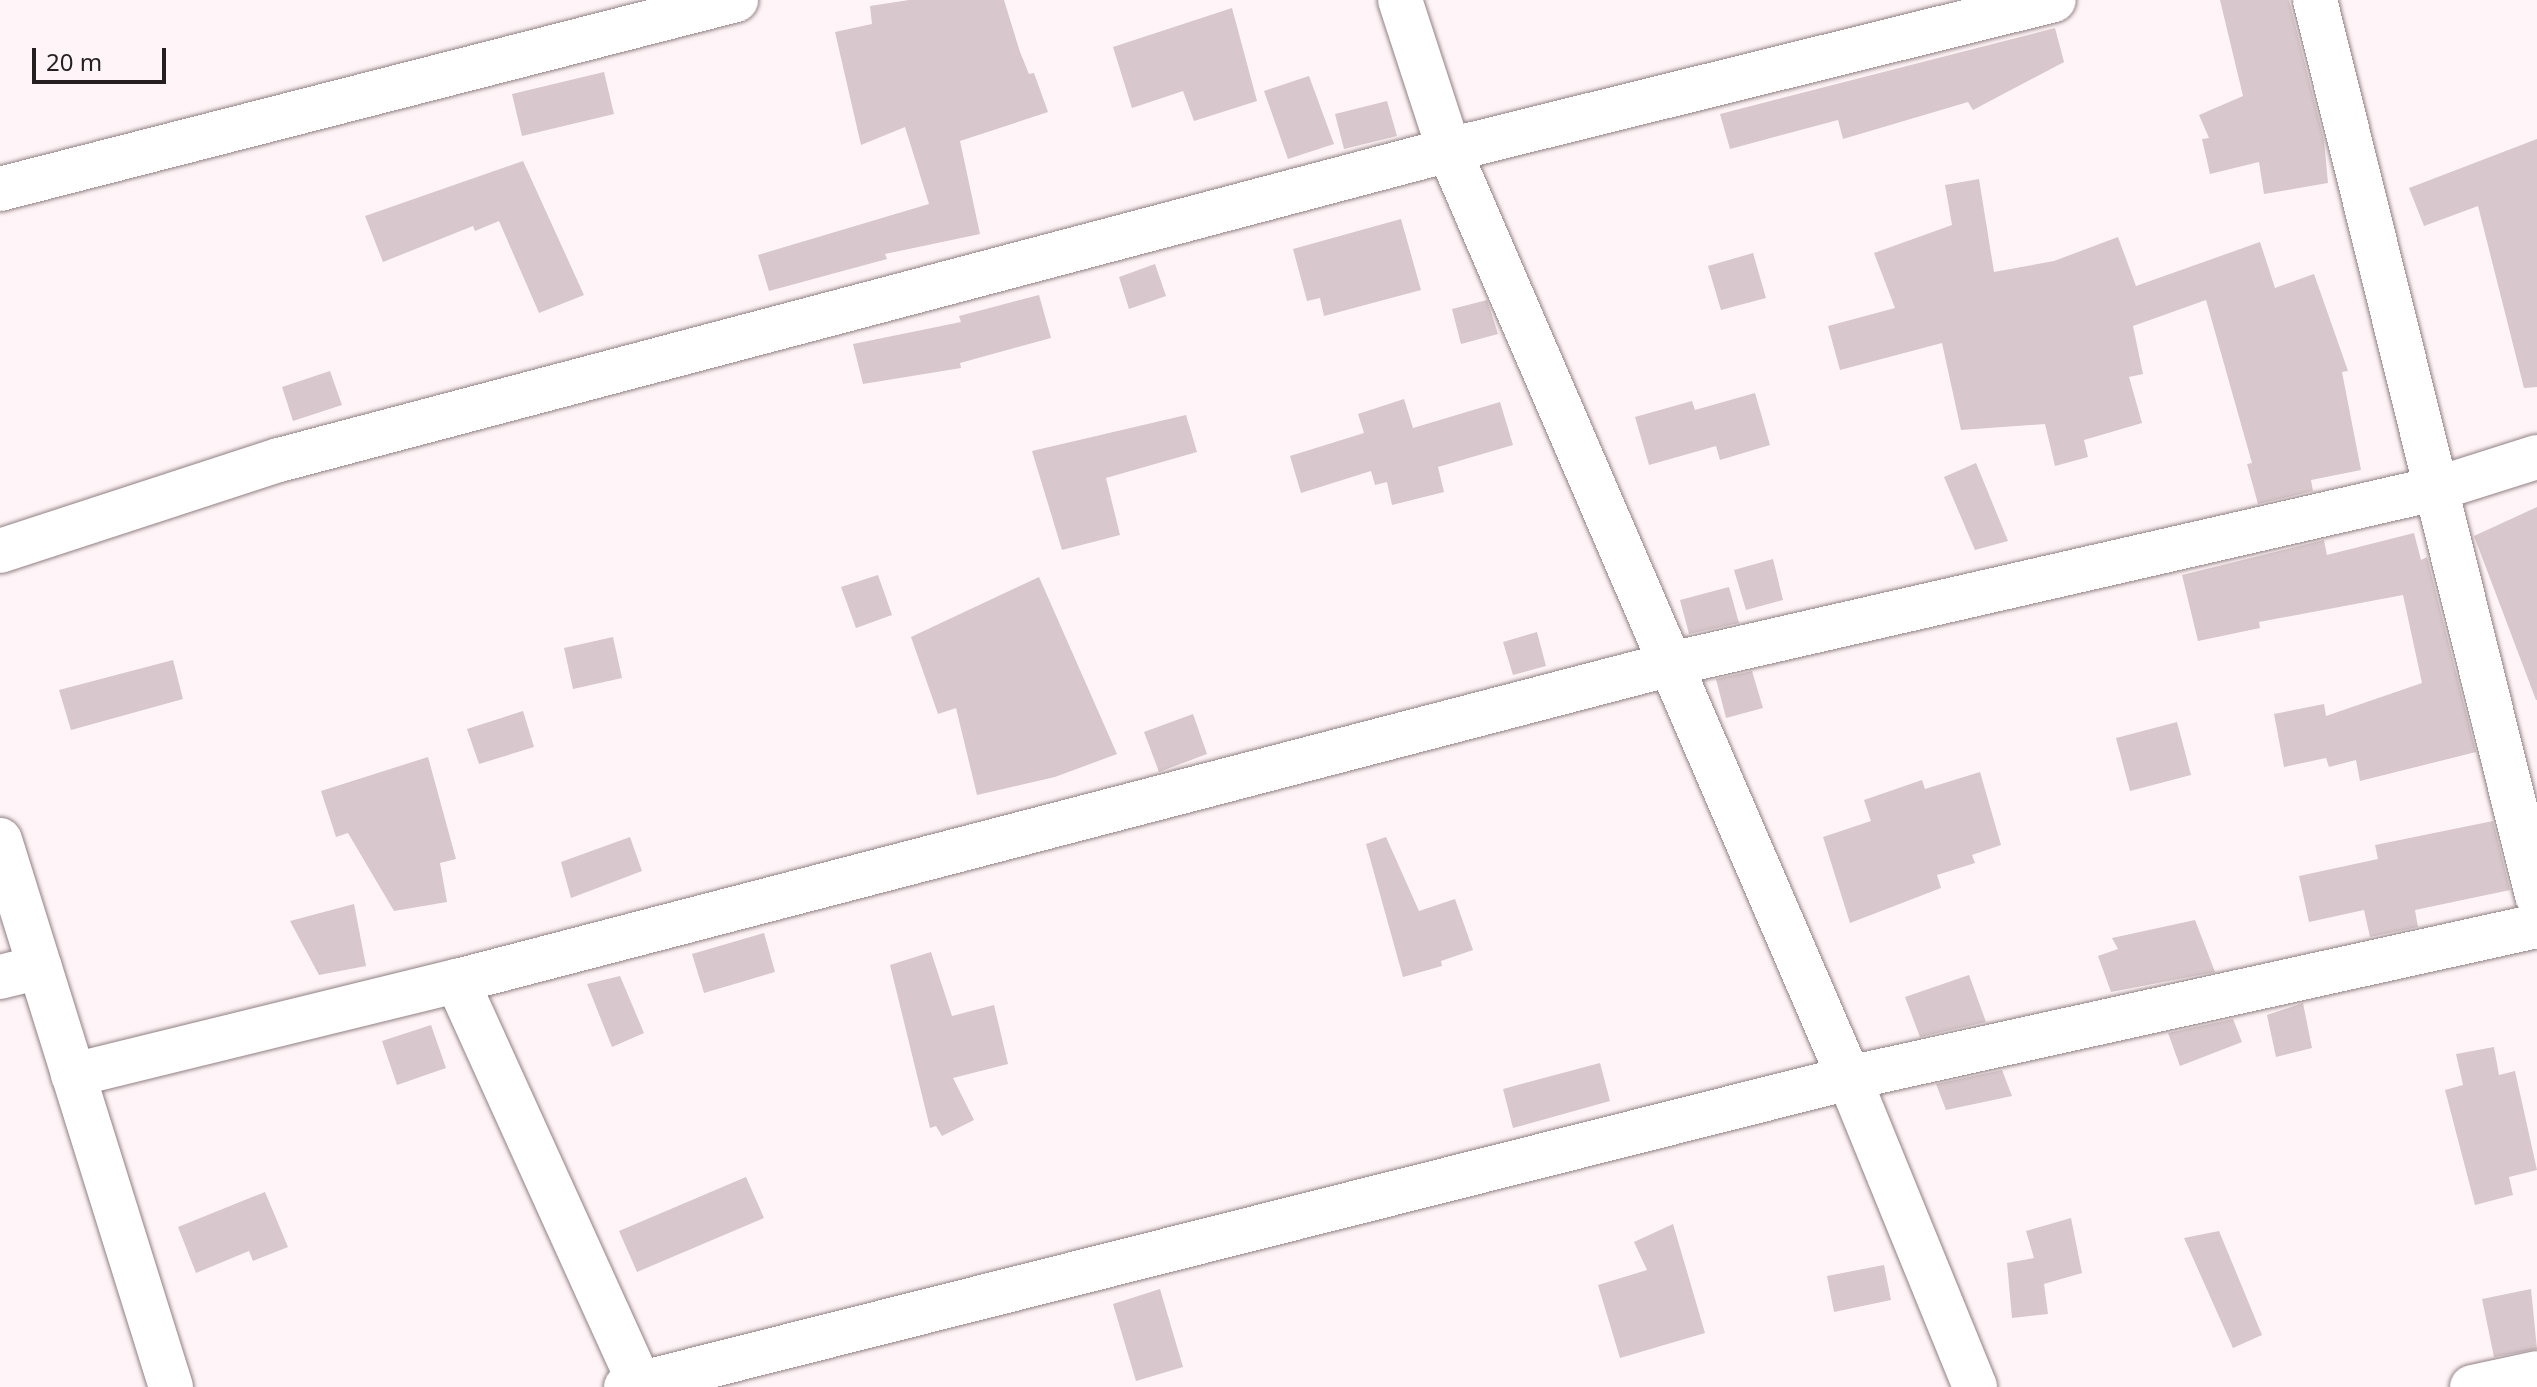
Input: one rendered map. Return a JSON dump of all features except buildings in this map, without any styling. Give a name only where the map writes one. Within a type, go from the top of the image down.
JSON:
[{"type":"street","points":[[0,189],[736,0]]},
{"type":"street","points":[[1400,0],[1449,150],[1849,1078],[1975,1387]]},
{"type":"street","points":[[0,551],[279,460],[1449,150],[2054,0]]},
{"type":"street","points":[[2315,0],[2535,880]]},
{"type":"street","points":[[73,1075],[457,981],[1671,664],[2439,488],[2537,457]]},
{"type":"street","points":[[0,840],[20,972],[73,1075],[171,1387]]},
{"type":"street","points":[[457,981],[636,1386],[1849,1078],[2537,926]]},
{"type":"street","points":[[2472,1387],[2537,1373]]}]
